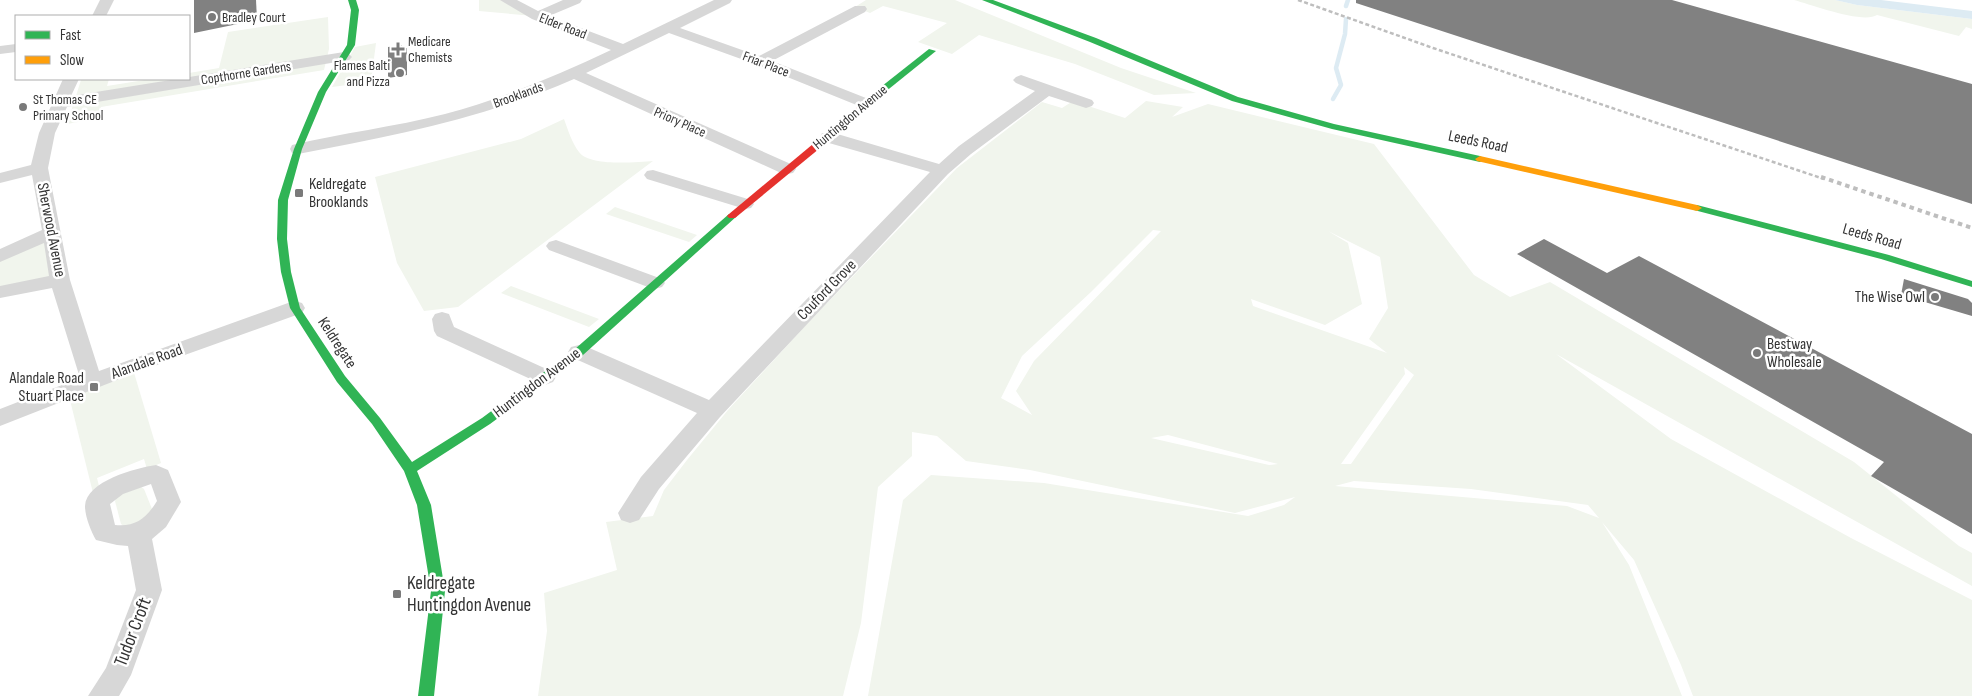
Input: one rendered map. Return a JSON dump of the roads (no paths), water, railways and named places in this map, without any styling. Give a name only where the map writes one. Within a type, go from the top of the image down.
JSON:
[{"type":"street","points":[[100,15],[107,0]]},
{"type":"street","name":"Keldregate","points":[[352,0],[355,10],[351,45],[322,92],[298,149],[283,200],[282,238],[286,272],[295,308],[341,379],[376,421],[410,468],[424,505],[438,591],[426,696]]},
{"type":"street","name":"Elder Road","points":[[506,0],[537,16],[622,49]]},
{"type":"street","points":[[537,16],[575,0]]},
{"type":"street","name":"Brooklands","points":[[298,149],[390,131],[500,103],[574,73],[725,0]]},
{"type":"street","name":"Leeds Road","points":[[986,0],[1093,40],[1235,99],[1332,126],[1729,214],[1885,257],[1972,284]]},
{"type":"street","points":[[760,61],[853,16]]},
{"type":"street","name":"Friar Place","points":[[667,28],[760,61],[865,103]]},
{"type":"street","points":[[0,50],[15,48]]},
{"type":"street","name":"Huntingdon Avenue","points":[[410,468],[486,421],[579,352],[745,204],[828,137],[865,103],[932,51]]},
{"type":"street","name":"Copthorne Gardens","points":[[60,103],[344,57]]},
{"type":"street","name":"Priory Place","points":[[574,73],[787,169]]},
{"type":"street","name":"Sherwood Avenue","points":[[70,80],[47,133],[39,168],[60,280],[92,382]]},
{"type":"street","points":[[1021,80],[1086,103]]},
{"type":"street","name":"Couford Grove","points":[[630,513],[650,483],[712,411],[942,170],[965,150],[1047,90]]},
{"type":"street","points":[[828,137],[942,170]]},
{"type":"street","points":[[0,178],[39,168]]},
{"type":"street","points":[[653,175],[745,204]]},
{"type":"street","points":[[0,256],[51,234]]},
{"type":"street","points":[[556,246],[655,283]]},
{"type":"street","points":[[0,292],[60,280]]},
{"type":"street","name":"Alandale Road","points":[[0,418],[92,382],[295,308]]},
{"type":"street","points":[[442,319],[444,331],[545,377]]},
{"type":"street","points":[[579,352],[712,411]]},
{"type":"street","name":"Tudor Croft","points":[[102,696],[117,675],[149,590],[139,535]]},
{"type":"waterway","points":[[1346,6],[1348,0]]},
{"type":"waterway","points":[[1333,99],[1341,85],[1336,68],[1345,34],[1346,19]]},
{"type":"railway","points":[[1298,0],[1433,48],[1824,179]]},
{"type":"railway","points":[[1821,177],[1972,228]]},
{"type":"place","name":"Bradley Court","points":[[212,17]]},
{"type":"place","name":"Medicare Chemists","points":[[398,49]]},
{"type":"place","name":"Flames Balti and Pizza","points":[[400,73]]},
{"type":"place","name":"St Thomas CE Primary School","points":[[23,107]]},
{"type":"place","name":"Keldregate Brooklands","points":[[299,193]]},
{"type":"place","name":"The Wise Owl","points":[[1935,297]]},
{"type":"place","name":"Bestway Wholesale","points":[[1757,353]]},
{"type":"place","name":"Alandale Road Stuart Place","points":[[94,387]]},
{"type":"place","name":"Keldregate Huntingdon Avenue","points":[[397,594]]}]
